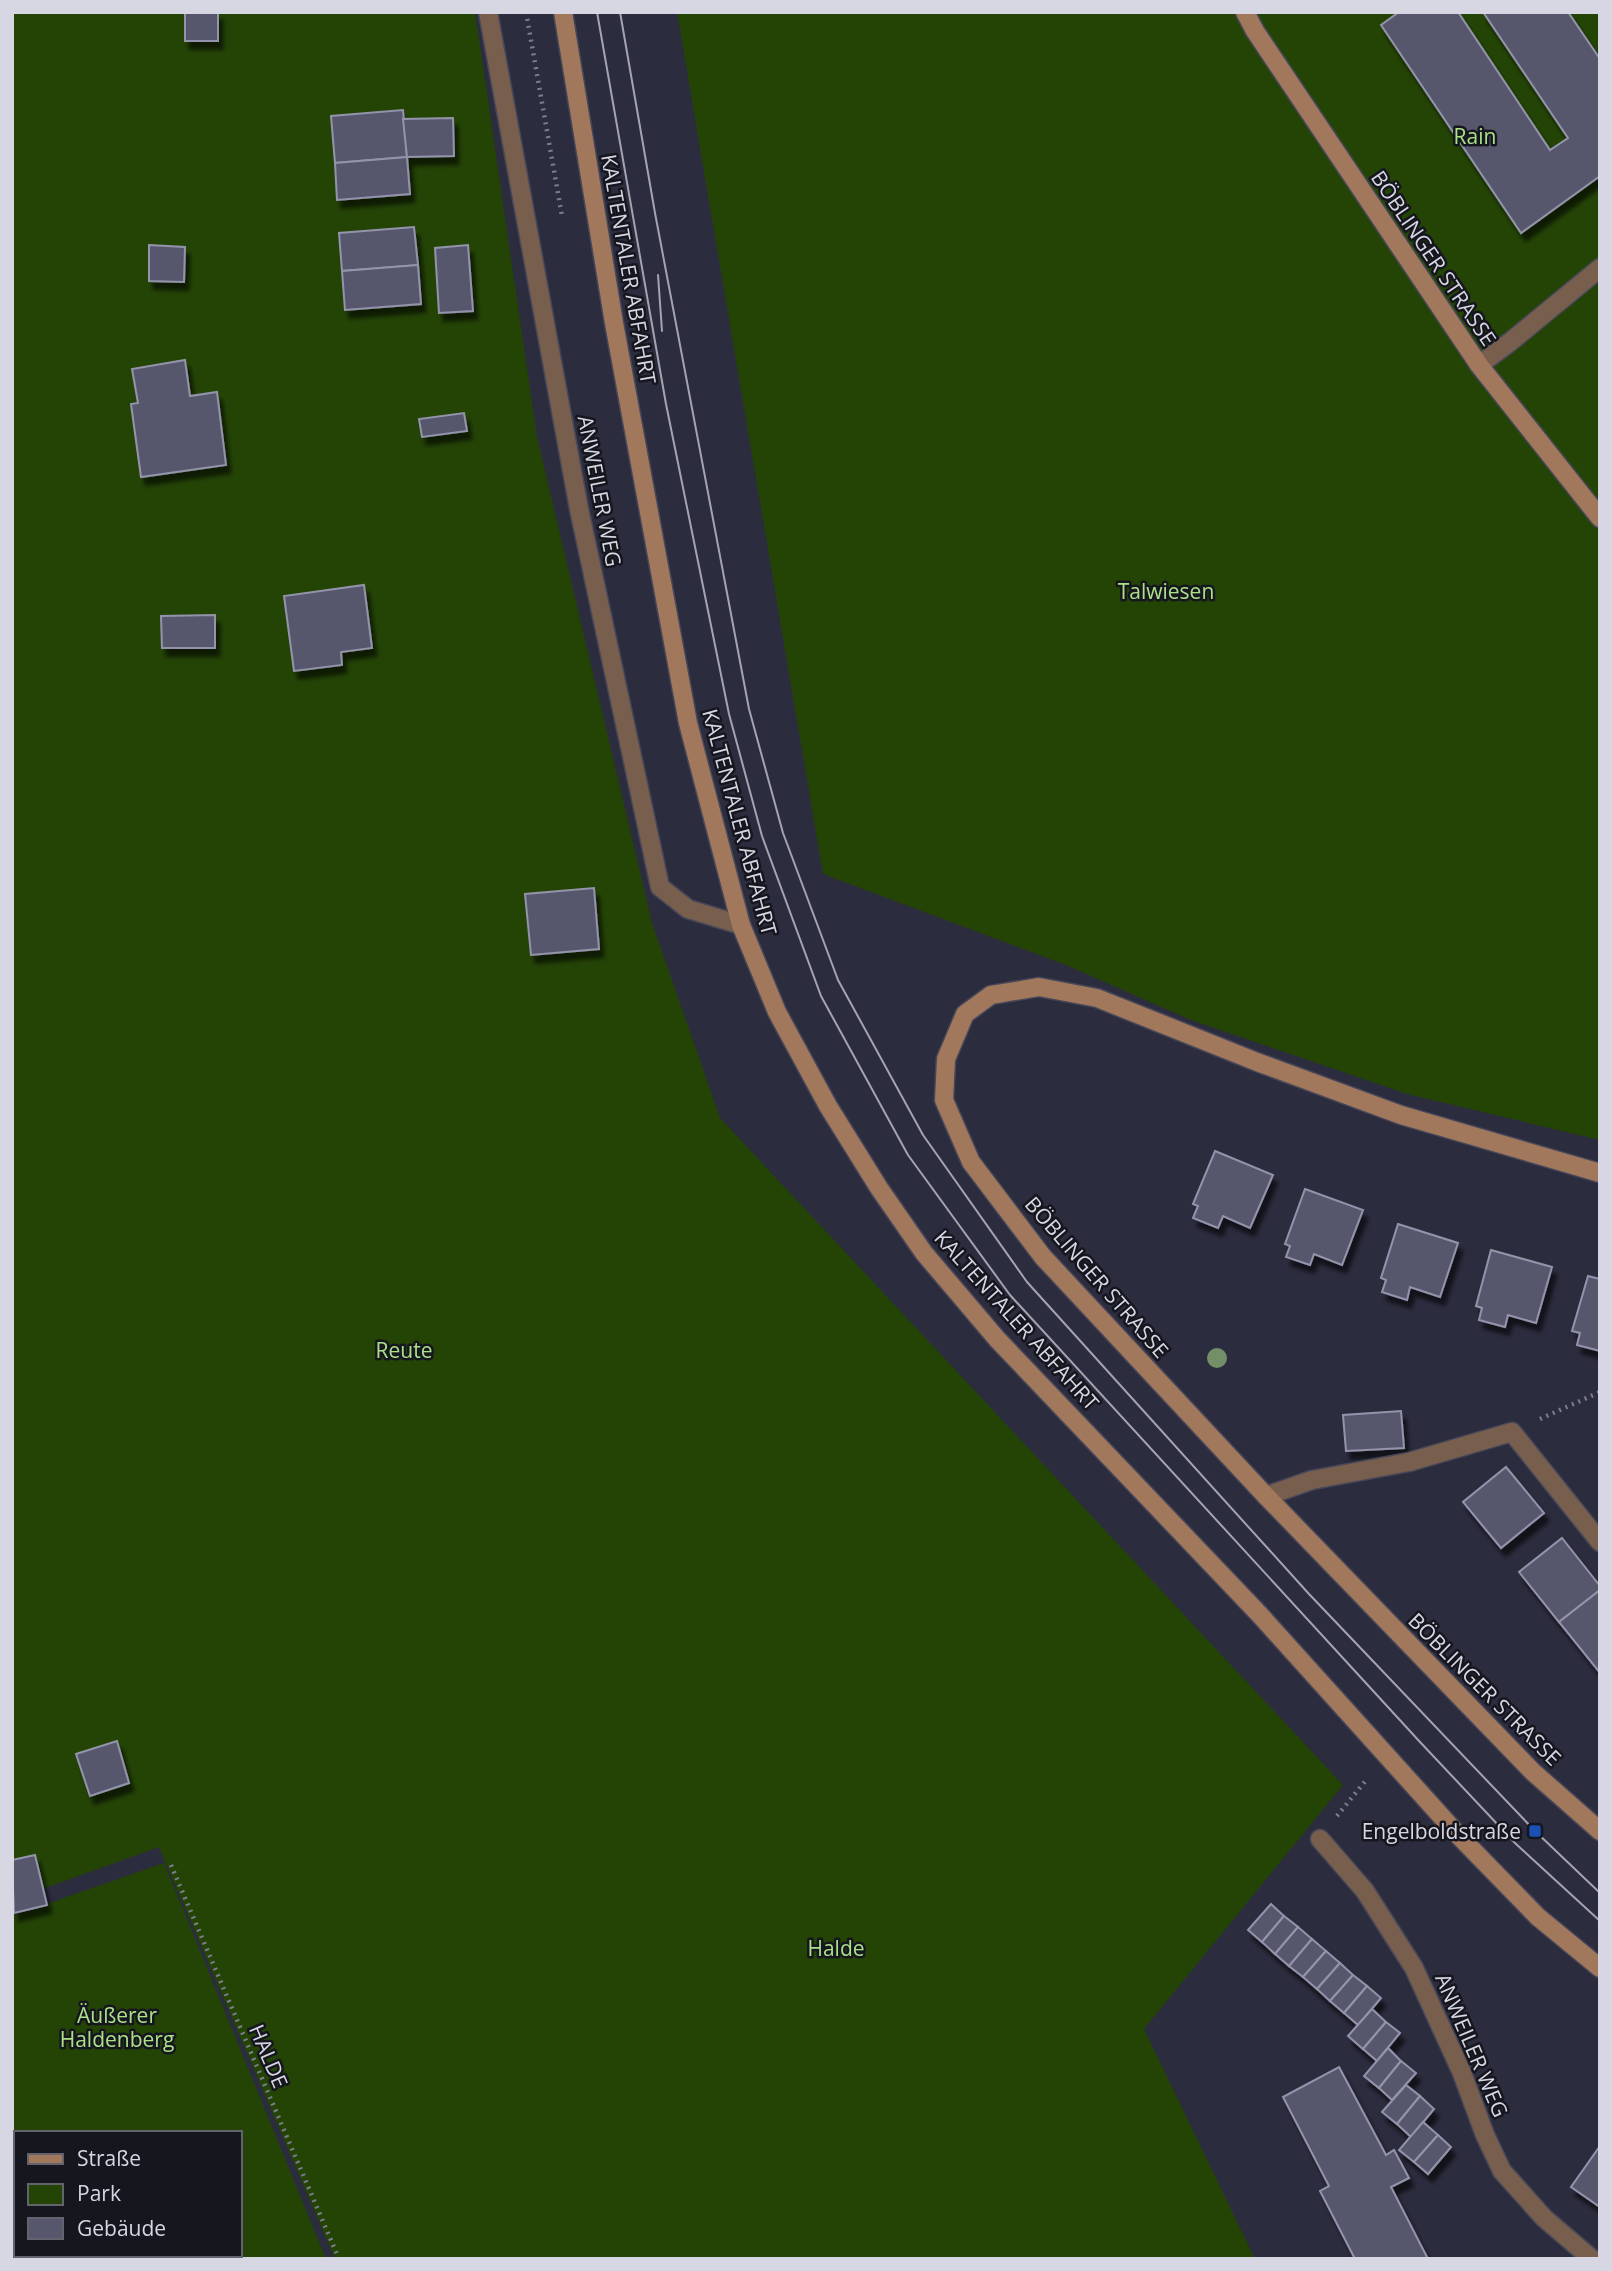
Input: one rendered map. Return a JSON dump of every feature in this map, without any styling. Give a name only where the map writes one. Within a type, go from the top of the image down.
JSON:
[{"type":"main road","name":"KALTENTALER ABFAHRT","points":[[563,12],[614,323],[688,723],[741,925],[777,1012],[828,1106],[879,1188],[924,1253],[997,1339],[1260,1615],[1460,1838],[1538,1917],[1600,1968]]},
{"type":"main road","name":"BÖBLINGER STRASSE","points":[[1245,12],[1255,31],[1479,365],[1600,518]]},
{"type":"main road","name":"BÖBLINGER STRASSE","points":[[1600,1173],[1401,1115],[1257,1062],[1097,998],[1039,987],[991,995],[965,1014],[946,1059],[944,1100],[971,1162],[1044,1257],[1266,1496],[1533,1772],[1600,1831]]},
{"type":"street","name":"ANWEILER WEG","points":[[488,12],[579,509],[660,887],[688,909],[741,925]]},
{"type":"street","points":[[1479,365],[1600,268]]},
{"type":"street","points":[[1266,1496],[1312,1480],[1409,1462],[1512,1432],[1600,1542]]},
{"type":"street","name":"ANWEILER WEG","points":[[1320,1839],[1365,1891],[1414,1968],[1502,2171],[1544,2218],[1592,2259]]},
{"type":"path","points":[[1512,1432],[1600,1392]]},
{"type":"path","points":[[1320,1839],[1386,1758]]},
{"type":"path","name":"HALDE","points":[[171,1865],[339,2259]]},
{"type":"green space","name":"Reute","points":[[12,12],[475,12],[537,437],[652,923],[720,1118],[1343,1785],[1144,2029],[1255,2259],[335,2259],[159,1847],[12,1900]]},
{"type":"green space","name":"Talwiesen","points":[[677,12],[1600,12],[1600,1140],[1407,1094],[1191,1020],[1066,965],[823,874]]},
{"type":"green space","name":"Äußerer Haldenberg","points":[[164,1863],[326,2259],[12,2259],[12,1916]]},
{"type":"building","points":[[185,12],[218,12],[218,41],[185,41]]},
{"type":"building","points":[[1399,12],[1458,12],[1550,150],[1568,138],[1483,12],[1568,12],[1600,59],[1600,176],[1521,233],[1381,25]]},
{"type":"building","points":[[403,110],[407,157],[335,163],[331,116]]},
{"type":"building","points":[[453,118],[454,156],[407,157],[403,119]]},
{"type":"building","points":[[407,157],[410,194],[337,200],[335,163]]},
{"type":"building","points":[[414,227],[418,265],[342,271],[339,233]]},
{"type":"building","points":[[149,245],[185,247],[184,282],[149,281]]},
{"type":"building","points":[[468,245],[473,311],[439,313],[435,248]]},
{"type":"building","points":[[418,265],[421,304],[345,310],[342,271]]},
{"type":"building","points":[[185,360],[190,396],[217,392],[226,465],[141,477],[131,404],[138,403],[132,369]]},
{"type":"building","points":[[464,413],[467,431],[422,437],[419,419]]},
{"type":"building","points":[[364,585],[372,648],[341,652],[342,665],[294,671],[284,596]]},
{"type":"building","points":[[215,615],[215,648],[162,648],[161,616]]},
{"type":"building","points":[[594,888],[599,949],[531,955],[525,894]]},
{"type":"building","points":[[1215,1151],[1273,1175],[1250,1228],[1223,1216],[1218,1228],[1193,1218],[1198,1206],[1193,1204]]},
{"type":"building","points":[[1305,1189],[1363,1210],[1342,1265],[1314,1254],[1310,1265],[1286,1257],[1290,1246],[1285,1244]]},
{"type":"building","points":[[1398,1224],[1458,1243],[1440,1297],[1410,1287],[1407,1300],[1382,1292],[1386,1280],[1381,1278]]},
{"type":"building","points":[[1491,1250],[1552,1267],[1536,1323],[1508,1315],[1505,1327],[1479,1320],[1482,1308],[1476,1306]]},
{"type":"building","points":[[1588,1276],[1600,1279],[1600,1351],[1577,1345],[1580,1333],[1572,1331]]},
{"type":"building","points":[[1401,1411],[1404,1448],[1346,1451],[1343,1415]]},
{"type":"building","points":[[1506,1467],[1544,1513],[1501,1548],[1463,1502]]},
{"type":"building","points":[[1562,1538],[1600,1586],[1600,1590],[1559,1622],[1519,1572]]},
{"type":"building","points":[[1600,1590],[1600,1673],[1559,1622]]},
{"type":"building","points":[[117,1741],[129,1783],[90,1796],[76,1754]]},
{"type":"building","points":[[35,1855],[47,1905],[14,1913],[12,1860]]},
{"type":"building","points":[[1271,1904],[1284,1916],[1262,1942],[1248,1930]]},
{"type":"building","points":[[1284,1916],[1298,1927],[1275,1954],[1262,1942]]},
{"type":"building","points":[[1298,1927],[1312,1939],[1289,1966],[1275,1954]]},
{"type":"building","points":[[1312,1939],[1326,1951],[1303,1977],[1289,1966]]},
{"type":"building","points":[[1326,1951],[1340,1963],[1317,1989],[1303,1977]]},
{"type":"building","points":[[1340,1963],[1353,1975],[1330,2001],[1317,1989]]},
{"type":"building","points":[[1353,1975],[1367,1986],[1344,2013],[1330,2001]]},
{"type":"building","points":[[1367,1986],[1381,1998],[1358,2025],[1344,2013]]},
{"type":"building","points":[[1372,2009],[1386,2022],[1363,2049],[1348,2036]]},
{"type":"building","points":[[1386,2022],[1400,2033],[1377,2061],[1363,2049]]},
{"type":"building","points":[[1388,2048],[1401,2061],[1379,2088],[1364,2076]]},
{"type":"building","points":[[1401,2061],[1416,2073],[1392,2100],[1379,2088]]},
{"type":"building","points":[[1339,2067],[1386,2155],[1394,2150],[1409,2178],[1391,2187],[1428,2259],[1355,2259],[1320,2191],[1329,2186],[1283,2097]]},
{"type":"building","points":[[1406,2085],[1420,2096],[1397,2124],[1382,2112]]},
{"type":"building","points":[[1420,2096],[1434,2109],[1411,2137],[1397,2124]]},
{"type":"building","points":[[1423,2122],[1438,2135],[1414,2162],[1399,2150]]},
{"type":"building","points":[[1438,2135],[1451,2147],[1428,2174],[1414,2162]]},
{"type":"building","points":[[1600,2146],[1600,2207],[1571,2187]]},
{"type":"tram line","points":[[597,12],[666,404],[729,714],[762,836],[821,996],[908,1155],[1010,1295],[1516,1844],[1600,1921]]},
{"type":"tram line","points":[[620,12],[655,213],[749,709],[783,833],[838,980],[923,1135],[1027,1282],[1309,1594],[1535,1831],[1600,1893]]},
{"type":"tram line","points":[[658,275],[662,331]]},
{"type":"place","name":"Engelboldstraße","points":[[1535,1831]]},
{"type":"park label","name":"Rain","points":[[1475,136]]},
{"type":"park label","name":"Halde","points":[[836,1948]]}]
